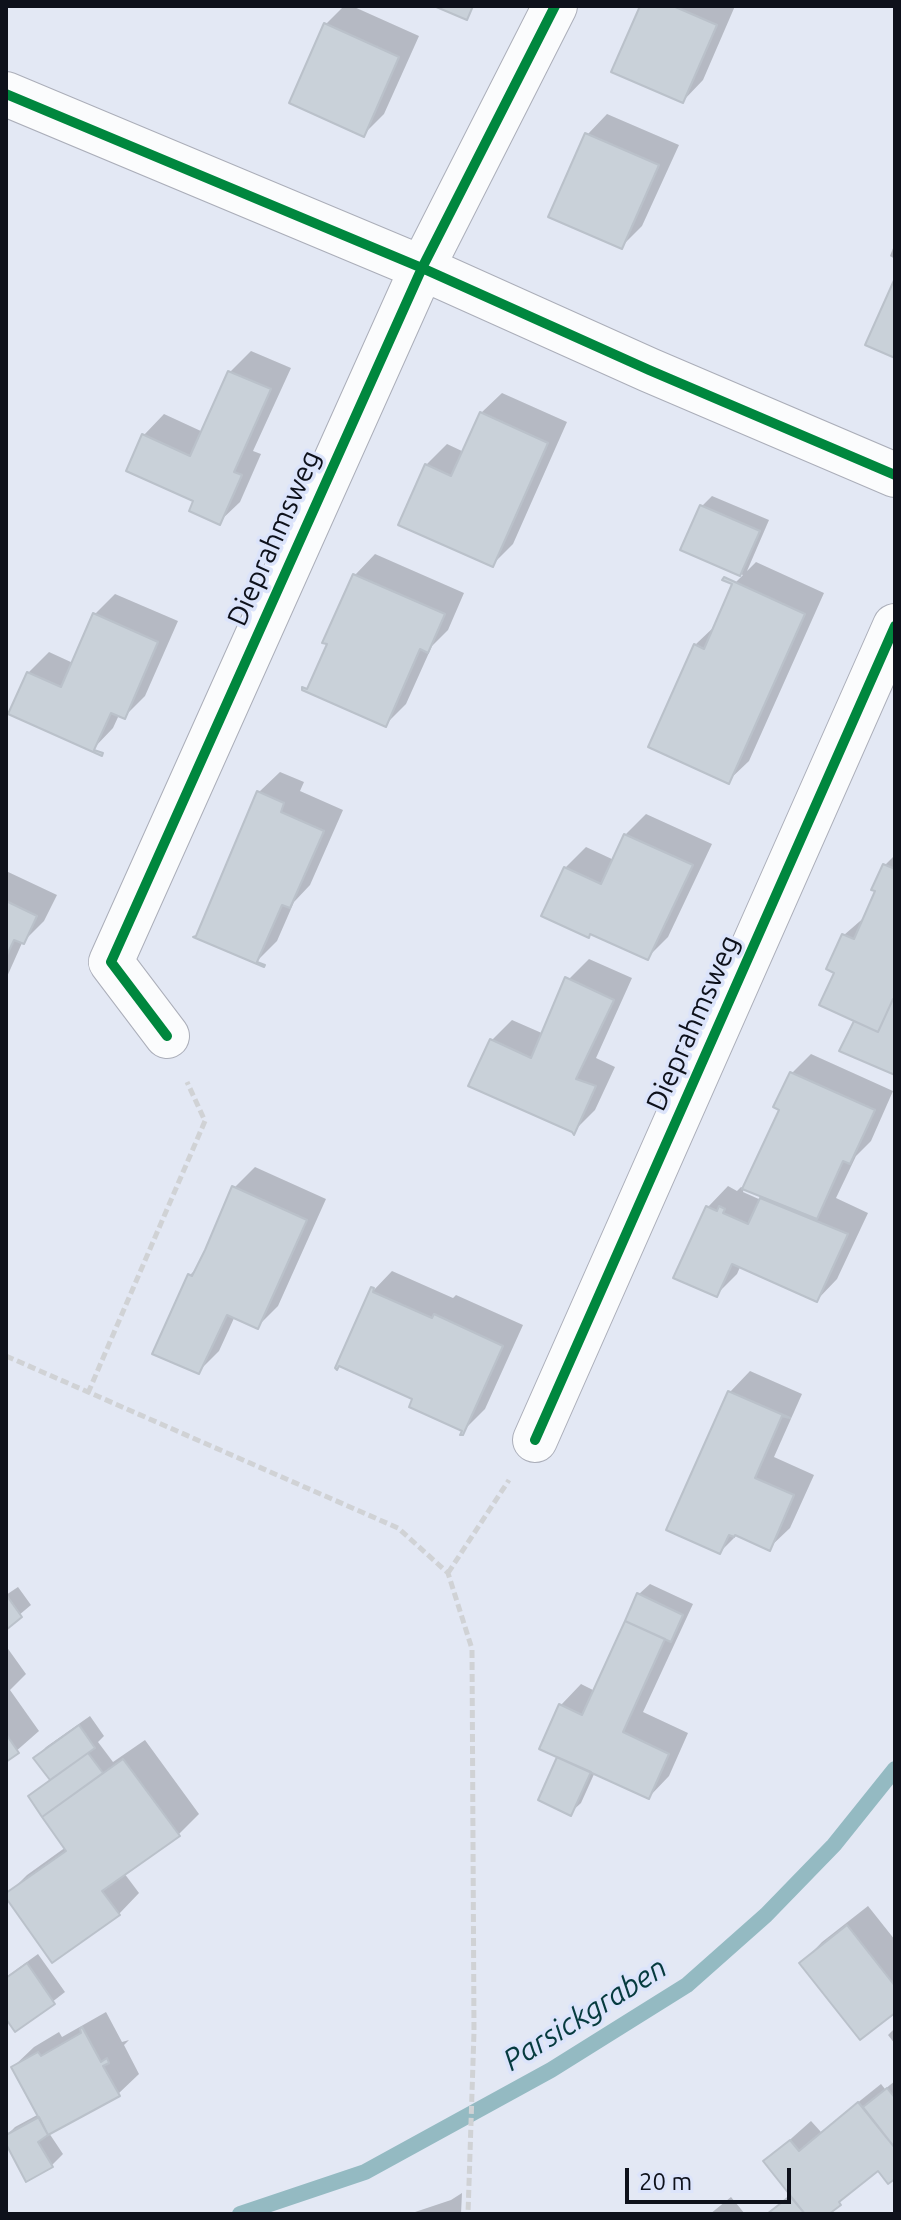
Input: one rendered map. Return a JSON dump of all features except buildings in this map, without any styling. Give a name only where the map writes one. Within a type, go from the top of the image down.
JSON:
[{"type":"street","name":"Dieprahmsweg","points":[[167,1036],[111,962],[422,268],[555,6]]},
{"type":"street","points":[[6,94],[422,268],[649,370],[895,475]]},
{"type":"street","name":"Dieprahmsweg","points":[[535,1440],[895,626]]},
{"type":"path","points":[[88,1393],[205,1121],[167,1036]]},
{"type":"path","points":[[6,1356],[398,1528],[448,1573],[472,1649],[474,2032],[468,2214]]},
{"type":"path","points":[[448,1573],[535,1440]]},
{"type":"waterway","name":"Parsickgraben","points":[[240,2214],[365,2172],[551,2070],[687,1985],[766,1915],[834,1845],[895,1769]]},
{"type":"cycle path","points":[[167,1036],[111,962],[422,268],[555,6]]},
{"type":"cycle path","points":[[6,94],[422,268],[649,370],[895,475]]},
{"type":"cycle path","points":[[535,1440],[895,626]]}]
